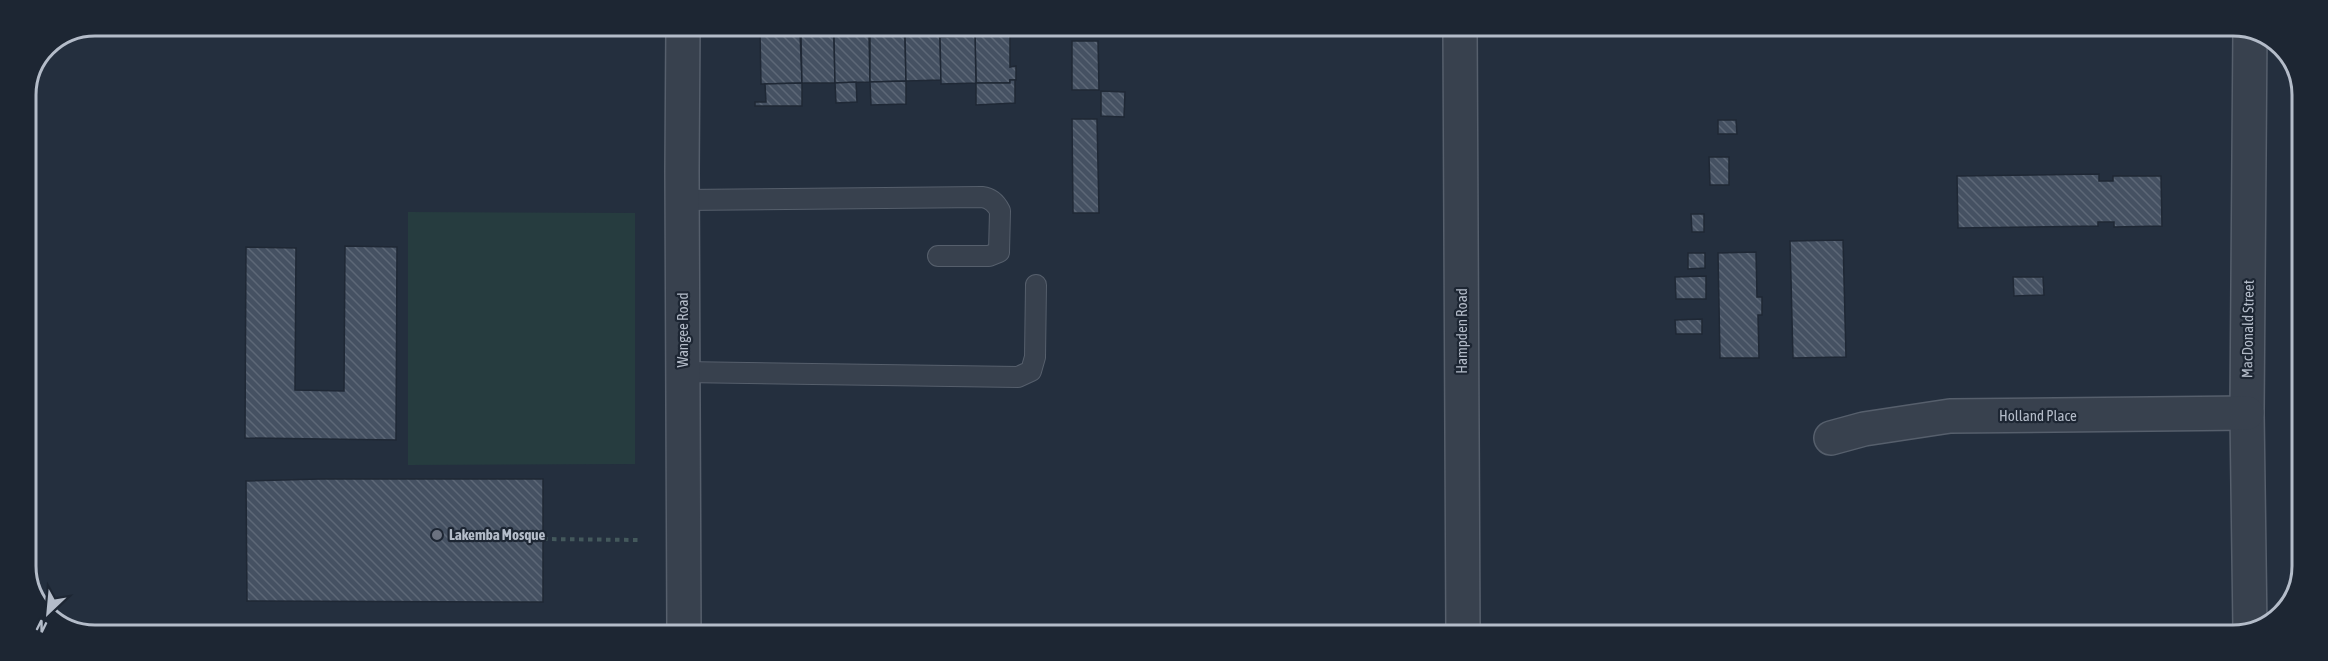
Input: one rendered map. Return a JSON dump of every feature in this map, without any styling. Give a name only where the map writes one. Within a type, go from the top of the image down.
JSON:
[{"type":"street","name":"Wangee Road","points":[[683,36],[684,625]]},
{"type":"street","name":"Hampden Road","points":[[1460,36],[1463,625]]},
{"type":"street","name":"MacDonald Street","points":[[2250,38],[2247,413],[2250,623]]},
{"type":"street","name":"Holland Place","points":[[1831,438],[1864,429],[1950,416],[2247,413]]},
{"type":"lane","points":[[682,200],[982,197],[992,201],[1000,211],[999,252],[989,256],[938,256]]},
{"type":"lane","points":[[683,372],[1018,377],[1031,371],[1035,357],[1036,285]]},
{"type":"path","points":[[543,539],[639,540]]},
{"type":"green space","points":[[408,212],[635,213],[635,464],[408,465]]},
{"type":"building","points":[[760,36],[800,36],[802,83],[761,84]]},
{"type":"building","points":[[801,36],[834,36],[835,83],[802,83]]},
{"type":"building","points":[[834,36],[869,36],[870,82],[835,83]]},
{"type":"building","points":[[870,36],[905,36],[906,81],[870,82]]},
{"type":"building","points":[[905,36],[940,36],[941,80],[906,81]]},
{"type":"building","points":[[975,36],[1010,36],[1010,67],[1016,66],[1016,80],[1010,80],[1010,83],[976,83]]},
{"type":"building","points":[[975,36],[976,83],[941,84],[940,37]]},
{"type":"building","points":[[1072,41],[1098,41],[1099,90],[1072,90]]},
{"type":"building","points":[[1010,80],[1015,80],[1015,103],[976,105],[976,83],[1010,83]]},
{"type":"building","points":[[906,81],[906,104],[871,105],[870,82]]},
{"type":"building","points":[[856,82],[857,102],[836,103],[835,83]]},
{"type":"building","points":[[802,83],[802,106],[755,106],[755,102],[766,102],[765,84]]},
{"type":"building","points":[[1101,91],[1125,92],[1124,117],[1101,116]]},
{"type":"building","points":[[1072,119],[1097,119],[1099,213],[1073,213]]},
{"type":"building","points":[[1718,120],[1736,120],[1737,134],[1718,134]]},
{"type":"building","points":[[1709,157],[1729,157],[1729,185],[1710,185]]},
{"type":"building","points":[[2099,174],[2099,181],[2113,181],[2113,176],[2161,176],[2162,226],[2114,227],[2114,222],[2098,222],[2098,226],[1958,228],[1957,176]]},
{"type":"building","points":[[1691,214],[1704,214],[1704,232],[1692,232]]},
{"type":"building","points":[[1843,240],[1846,357],[1793,358],[1790,241]]},
{"type":"building","points":[[345,246],[397,247],[396,440],[245,438],[246,247],[296,248],[295,390],[344,391]]},
{"type":"building","points":[[1756,252],[1757,297],[1762,297],[1762,315],[1758,315],[1759,358],[1720,358],[1718,253]]},
{"type":"building","points":[[1688,253],[1705,253],[1705,268],[1688,269]]},
{"type":"building","points":[[1706,276],[1706,299],[1676,299],[1675,277]]},
{"type":"building","points":[[2013,277],[2043,277],[2044,295],[2014,296]]},
{"type":"building","points":[[1702,319],[1702,334],[1676,334],[1675,320]]},
{"type":"building","points":[[543,479],[543,602],[247,601],[246,481]]},
{"type":"place","name":"Lakemba Mosque","points":[[437,535]]}]
